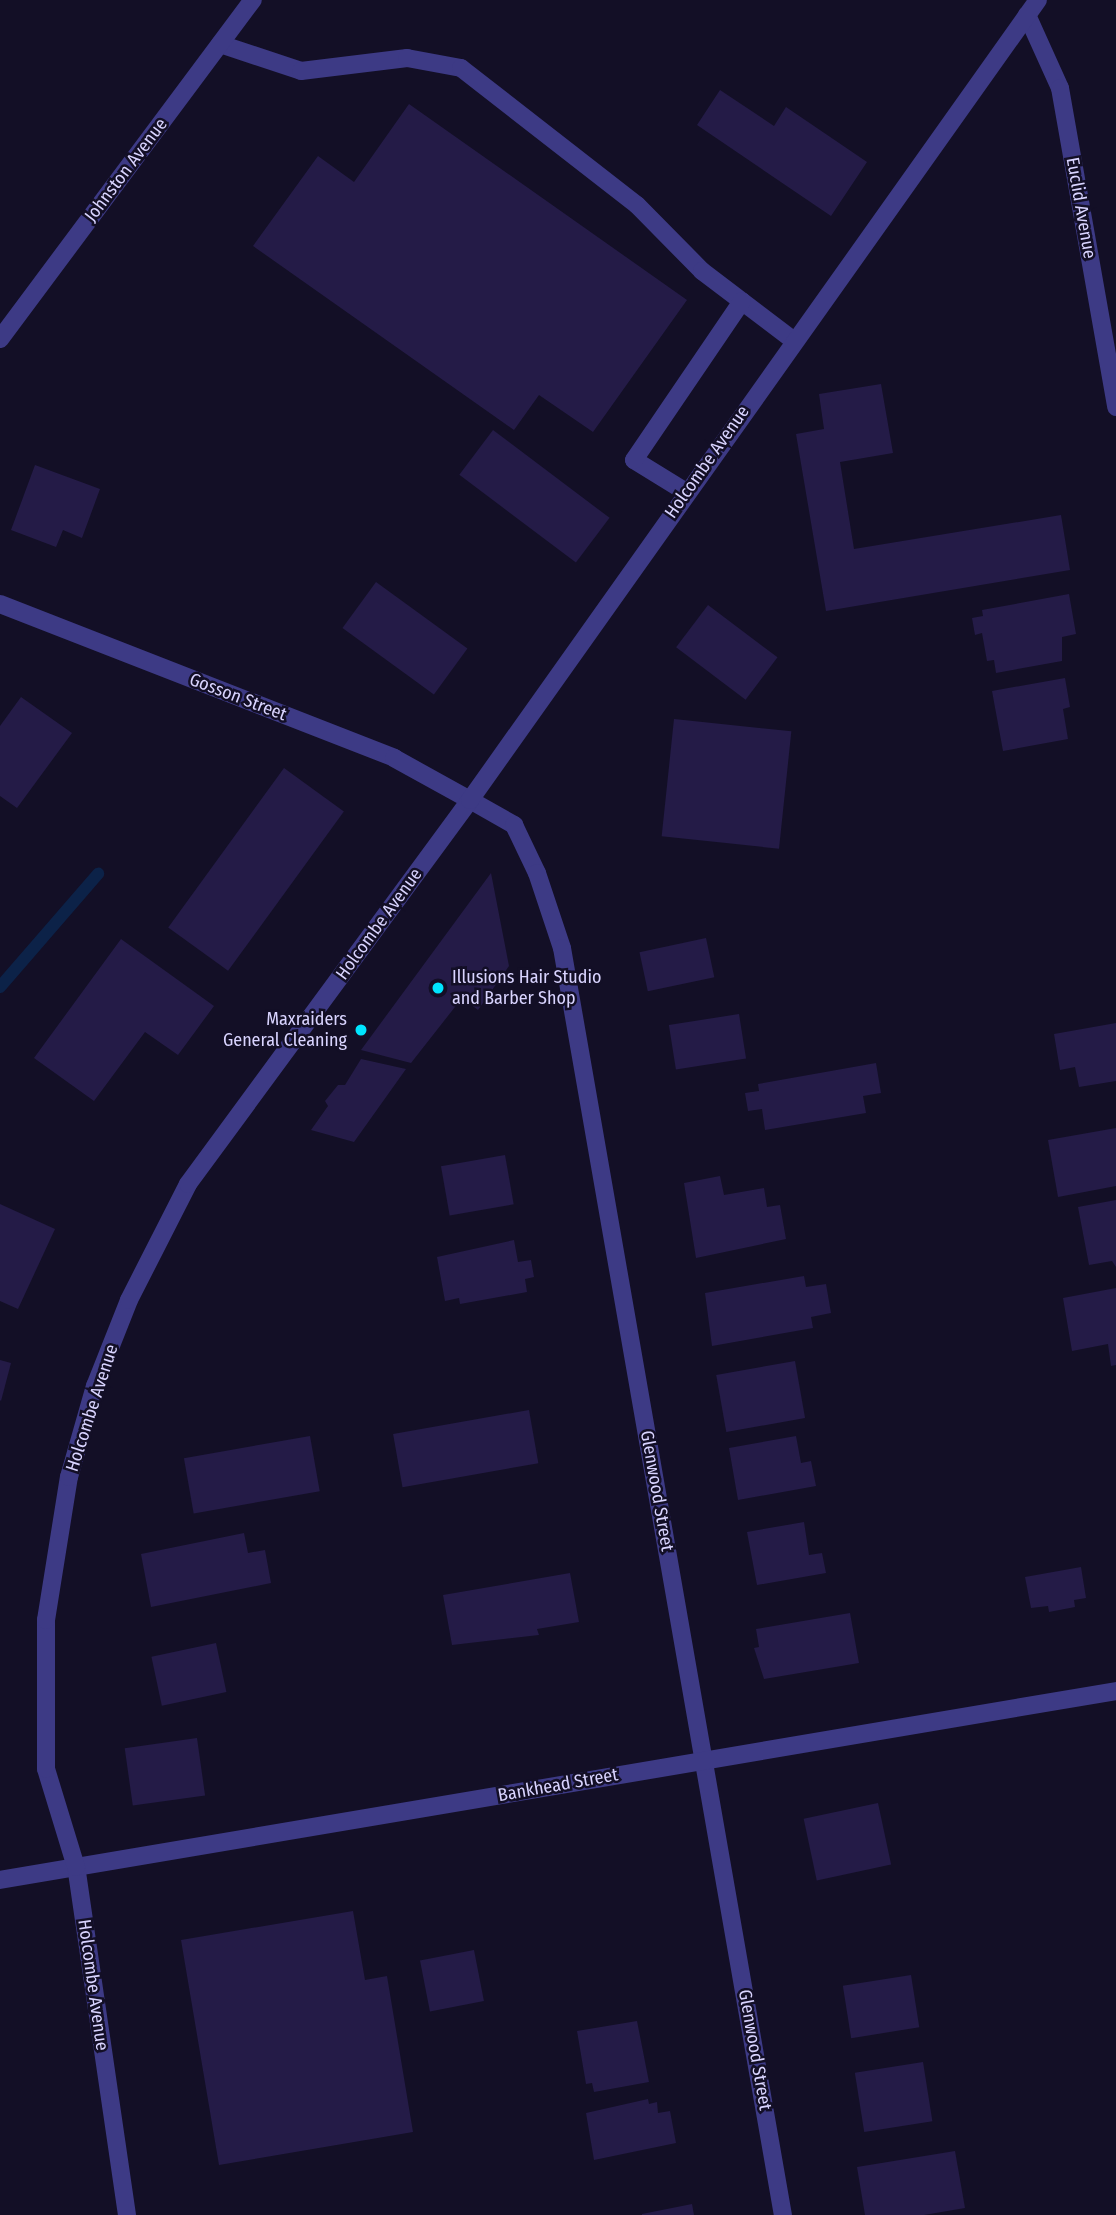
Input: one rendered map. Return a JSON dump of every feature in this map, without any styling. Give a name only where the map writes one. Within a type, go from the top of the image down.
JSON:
[{"type":"street","name":"Johnston Avenue","points":[[0,339],[253,0]]},
{"type":"street","name":"Holcombe Avenue","points":[[127,2215],[76,1867],[46,1769],[46,1620],[69,1477],[95,1386],[129,1300],[188,1184],[470,800],[793,340],[1033,7]]},
{"type":"street","name":"Euclid Avenue","points":[[1033,7],[1060,88],[1116,407]]},
{"type":"street","points":[[220,44],[301,71],[407,58],[461,68],[637,205],[702,271],[793,340]]},
{"type":"street","points":[[686,492],[634,460],[742,302]]},
{"type":"street","name":"Gosson Street","points":[[0,604],[394,758],[470,800]]},
{"type":"street","name":"Glenwood Street","points":[[470,800],[514,825],[537,873],[562,948],[783,2215]]},
{"type":"street","name":"Bankhead Street","points":[[0,1880],[1116,1691]]},
{"type":"building","points":[[720,90],[774,126],[786,107],[867,162],[831,216],[697,125]]},
{"type":"building","points":[[409,104],[687,300],[593,432],[539,395],[514,430],[253,246],[318,156],[354,182]]},
{"type":"building","points":[[881,384],[893,453],[840,462],[854,549],[1061,515],[1070,570],[826,611],[796,434],[824,429],[819,394]]},
{"type":"building","points":[[493,430],[610,518],[576,563],[459,475]]},
{"type":"building","points":[[35,465],[100,489],[82,538],[63,530],[56,547],[11,530]]},
{"type":"building","points":[[376,582],[467,648],[434,695],[342,628]]},
{"type":"building","points":[[1069,594],[1076,634],[1062,637],[1062,661],[996,673],[994,660],[987,661],[982,633],[975,635],[972,618],[983,616],[982,610]]},
{"type":"building","points":[[708,605],[777,657],[746,700],[676,647]]},
{"type":"building","points":[[1065,678],[1070,707],[1063,709],[1068,739],[1003,751],[992,691]]},
{"type":"building","points":[[21,697],[72,733],[17,808],[0,796],[0,726]]},
{"type":"building","points":[[674,719],[791,731],[779,849],[662,836]]},
{"type":"building","points":[[284,768],[344,811],[228,971],[168,927]]},
{"type":"building","points":[[491,873],[509,966],[478,1010],[462,998],[411,1063],[361,1050]]},
{"type":"building","points":[[706,938],[714,977],[648,991],[639,952]]},
{"type":"building","points":[[121,939],[214,1006],[178,1055],[145,1032],[94,1101],[34,1058]]},
{"type":"building","points":[[739,1014],[746,1058],[676,1070],[669,1025]]},
{"type":"building","points":[[1116,1023],[1116,1081],[1079,1087],[1075,1067],[1060,1070],[1054,1034]]},
{"type":"building","points":[[361,1059],[406,1069],[354,1142],[311,1130],[328,1106],[325,1101],[338,1085],[345,1085]]},
{"type":"building","points":[[876,1063],[881,1093],[863,1096],[866,1113],[765,1130],[762,1109],[748,1111],[745,1093],[759,1091],[758,1084]]},
{"type":"building","points":[[1116,1128],[1116,1186],[1058,1197],[1048,1140]]},
{"type":"building","points":[[505,1155],[514,1204],[450,1216],[441,1166]]},
{"type":"building","points":[[720,1176],[724,1195],[764,1188],[767,1207],[780,1205],[786,1239],[696,1258],[684,1183]]},
{"type":"building","points":[[1116,1200],[1116,1267],[1112,1261],[1089,1265],[1078,1207]]},
{"type":"building","points":[[0,1204],[55,1229],[18,1309],[0,1301]]},
{"type":"building","points":[[514,1240],[518,1262],[531,1260],[534,1277],[525,1279],[527,1292],[460,1304],[459,1298],[445,1301],[437,1257]]},
{"type":"building","points":[[804,1276],[806,1287],[826,1284],[831,1313],[811,1317],[813,1328],[712,1346],[705,1293]]},
{"type":"building","points":[[1116,1288],[1116,1365],[1111,1366],[1108,1344],[1072,1351],[1063,1298]]},
{"type":"building","points":[[0,1360],[11,1363],[1,1401],[0,1400]]},
{"type":"building","points":[[795,1361],[805,1418],[726,1432],[716,1375]]},
{"type":"building","points":[[529,1410],[538,1463],[402,1487],[393,1434]]},
{"type":"building","points":[[310,1436],[320,1491],[194,1513],[184,1458]]},
{"type":"building","points":[[796,1436],[801,1463],[811,1461],[816,1486],[738,1500],[729,1448]]},
{"type":"building","points":[[804,1522],[809,1555],[822,1553],[826,1573],[757,1585],[747,1532]]},
{"type":"building","points":[[244,1533],[248,1553],[265,1550],[271,1583],[151,1607],[141,1554]]},
{"type":"building","points":[[1081,1567],[1086,1598],[1074,1600],[1075,1607],[1049,1612],[1048,1606],[1031,1608],[1025,1577]]},
{"type":"building","points":[[570,1573],[579,1622],[537,1629],[539,1635],[452,1645],[443,1595]]},
{"type":"building","points":[[850,1613],[859,1663],[764,1679],[754,1648],[759,1647],[756,1629]]},
{"type":"building","points":[[216,1643],[226,1692],[162,1706],[151,1657]]},
{"type":"building","points":[[197,1738],[205,1795],[133,1806],[125,1748]]},
{"type":"building","points":[[878,1803],[891,1865],[817,1880],[804,1819]]},
{"type":"building","points":[[353,1911],[365,1980],[387,1976],[413,2132],[219,2165],[181,1940]]},
{"type":"building","points":[[474,1950],[484,2001],[430,2012],[420,1960]]},
{"type":"building","points":[[911,1975],[919,2027],[851,2038],[843,1986]]},
{"type":"building","points":[[637,2021],[649,2082],[594,2092],[592,2083],[586,2084],[577,2031]]},
{"type":"building","points":[[923,2062],[932,2121],[864,2132],[855,2073]]},
{"type":"building","points":[[648,2099],[649,2104],[657,2102],[658,2113],[670,2111],[676,2143],[594,2160],[586,2113]]},
{"type":"building","points":[[955,2151],[965,2208],[924,2215],[865,2215],[857,2167]]},
{"type":"building","points":[[692,2204],[694,2215],[642,2215],[642,2214]]},
{"type":"waterway","points":[[0,987],[98,874]]},
{"type":"place","name":"Illusions Hair Studio and Barber Shop","points":[[438,988]]},
{"type":"place","name":"Maxraiders General Cleaning","points":[[361,1030]]}]
